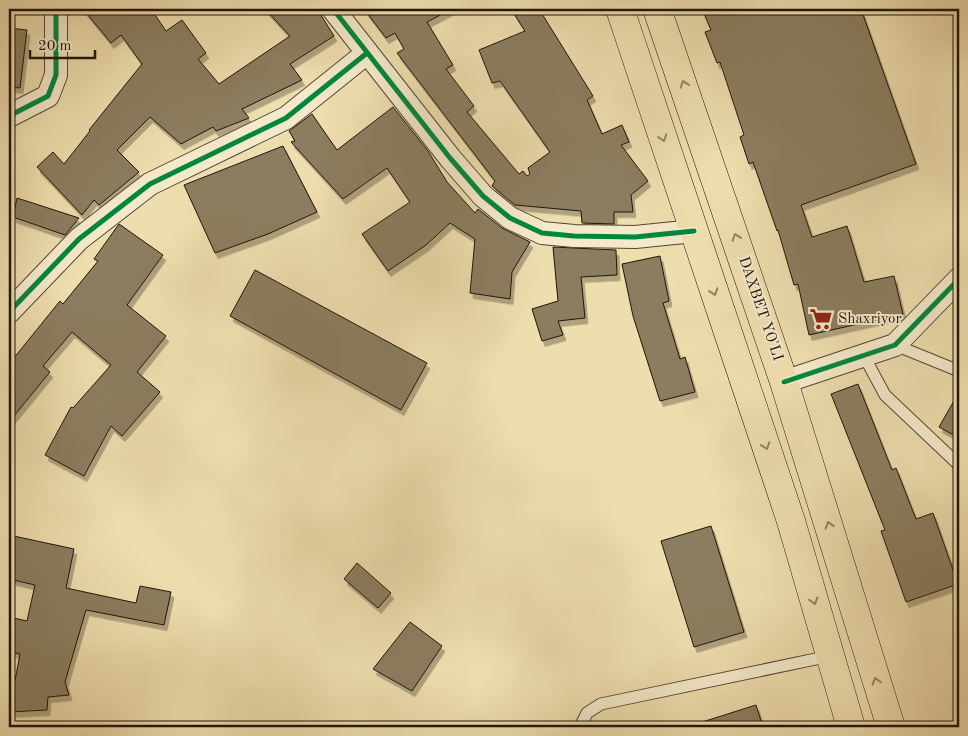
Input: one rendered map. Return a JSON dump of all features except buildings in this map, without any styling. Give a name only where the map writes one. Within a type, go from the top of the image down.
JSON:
[{"type":"main road","points":[[620,9],[791,521],[851,727]]},
{"type":"main road","name":"DAXBET YO'LI","points":[[657,9],[784,382],[891,727]]},
{"type":"street","points":[[9,116],[48,96],[56,75],[56,9]]},
{"type":"street","points":[[333,9],[483,196],[510,218],[542,232],[574,236],[635,237],[694,231]]},
{"type":"street","points":[[9,312],[79,239],[150,184],[286,118],[367,53]]},
{"type":"street","points":[[784,382],[895,346],[959,279]]},
{"type":"lane","points":[[895,346],[959,371]]},
{"type":"lane","points":[[864,356],[885,395],[959,464]]},
{"type":"lane","points":[[580,727],[587,713],[601,704],[830,656]]},
{"type":"cycle path","points":[[9,116],[48,96],[56,75],[56,9]]},
{"type":"cycle path","points":[[333,9],[450,158],[483,196],[510,218],[542,233],[574,236],[635,237],[694,231]]},
{"type":"cycle path","points":[[9,312],[79,239],[150,184],[286,118],[367,53]]},
{"type":"cycle path","points":[[784,382],[895,345],[959,279]]},
{"type":"place","name":"Shaxriyor","points":[[821,319]]}]
